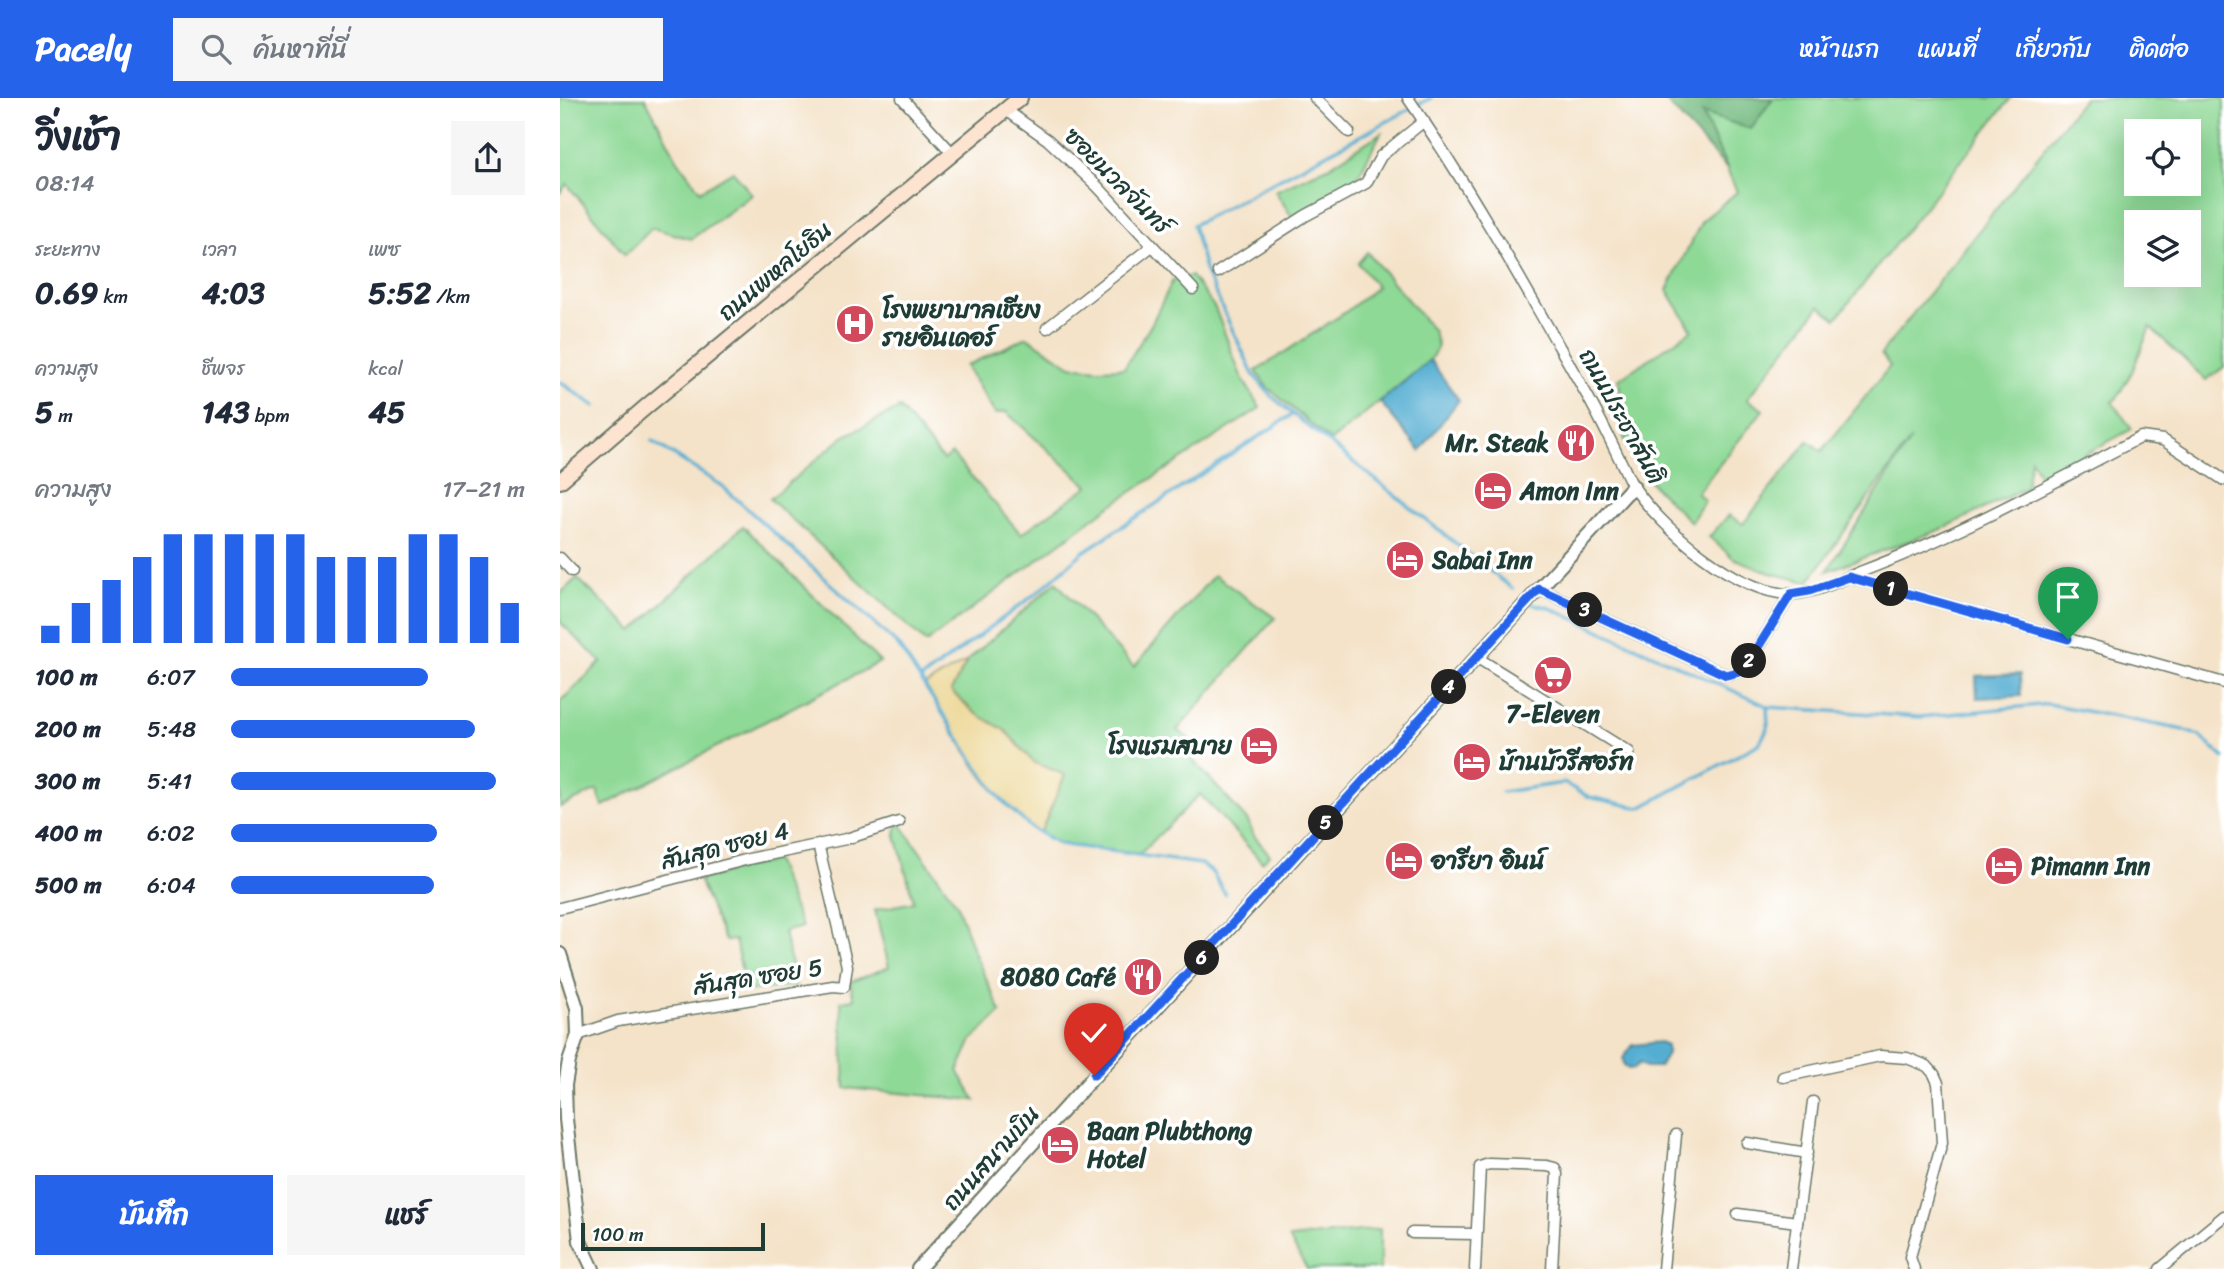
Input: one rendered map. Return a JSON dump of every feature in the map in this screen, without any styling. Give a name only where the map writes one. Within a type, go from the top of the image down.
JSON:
[{"type":"main road","name":"ถนนพหลโยธิน","points":[[560,481],[1020,98]]},
{"type":"street","points":[[902,98],[953,154]]},
{"type":"street","points":[[1315,98],[1349,132]]},
{"type":"street","name":"ถนนประชาสันติ","points":[[1410,100],[1457,169],[1599,416],[1633,486],[1662,520],[1702,555],[1736,579],[1761,590],[1791,594],[1809,591],[1849,577],[1963,530],[2141,437],[2163,440],[2224,480]]},
{"type":"street","name":"ซอยนวลจันทร์","points":[[1006,110],[1048,140],[1097,186],[1194,289]]},
{"type":"street","points":[[1218,272],[1305,216],[1366,183],[1381,156],[1421,117]]},
{"type":"street","points":[[1047,328],[1152,246]]},
{"type":"street","name":"ถนนสนามบิน","points":[[918,1269],[1633,486]]},
{"type":"street","points":[[560,558],[572,570]]},
{"type":"street","points":[[1849,577],[2224,683]]},
{"type":"street","points":[[1539,589],[1726,675],[1739,672],[1747,665],[1791,594]]},
{"type":"street","points":[[1476,657],[1629,752]]},
{"type":"street","name":"สันสุด ซอย 4","points":[[560,908],[749,859],[846,839],[899,822]]},
{"type":"street","name":"สันสุด ซอย 5","points":[[578,1035],[618,1021],[833,986],[844,987],[847,966],[818,844]]},
{"type":"street","points":[[560,954],[577,1009],[578,1035],[569,1061],[565,1085],[566,1119],[580,1241],[593,1269]]},
{"type":"street","points":[[1783,1077],[1880,1056],[1908,1058],[1927,1066],[1934,1074],[1938,1083],[1942,1143],[1910,1257],[1914,1269]]},
{"type":"street","points":[[1791,1269],[1813,1101]]},
{"type":"street","points":[[1663,1269],[1676,1135]]},
{"type":"street","points":[[1747,1143],[1807,1153]]},
{"type":"street","points":[[1475,1269],[1480,1167],[1501,1165],[1555,1168],[1557,1174],[1552,1269]]},
{"type":"street","points":[[1738,1214],[1797,1222]]},
{"type":"street","points":[[2160,1269],[2224,1216]]},
{"type":"street","points":[[1412,1233],[1476,1234]]},
{"type":"green space","points":[[560,98],[645,98],[677,159],[700,191],[733,171],[752,195],[691,239],[652,228],[625,255],[567,184],[560,193]]},
{"type":"green space","points":[[1663,98],[1773,98],[1751,129],[1702,113],[1728,170]]},
{"type":"green space","points":[[1773,98],[2011,98],[1836,319],[1820,306],[1747,399],[1763,410],[1697,493],[1705,500],[1691,522],[1653,485],[1630,452],[1622,426],[1619,379],[1692,330],[1667,290],[1702,221],[1737,192],[1702,112],[1751,129]]},
{"type":"green space","points":[[2084,98],[2224,98],[2224,367],[2206,380],[2150,327],[2132,372],[2112,402],[2132,429],[2041,478],[2031,459],[2026,488],[1942,529],[1827,571],[1911,439],[1808,582],[1770,573],[1733,558],[1709,537],[1729,515],[1743,524],[1808,441],[1822,451],[1890,366],[1881,354]]},
{"type":"green space","points":[[1381,133],[1355,182],[1292,217],[1275,191],[1328,167]]},
{"type":"green space","points":[[1367,252],[1433,330],[1438,346],[1430,360],[1331,441],[1267,387],[1256,371],[1347,311],[1377,287],[1358,263]]},
{"type":"green space","points":[[1191,276],[1215,308],[1241,376],[1260,408],[1107,508],[926,643],[770,499],[843,437],[900,408],[943,460],[952,454],[1021,534],[1088,486],[1006,412],[995,414],[966,366],[1027,337],[1071,366],[1124,368],[1151,325],[1173,280]]},
{"type":"green space","points":[[743,526],[880,662],[603,806],[597,790],[560,807],[560,702],[601,662],[560,622],[560,594],[577,578],[633,631]]},
{"type":"green space","points":[[1214,575],[1275,618],[1177,730],[1192,741],[1189,745],[1190,757],[1248,821],[1254,836],[1270,855],[1262,862],[1200,794],[1140,854],[1059,844],[1040,833],[1065,775],[1033,762],[1006,731],[975,713],[951,691],[967,661],[1056,582],[1134,667]]},
{"type":"green space","points":[[899,822],[957,904],[973,950],[1001,1012],[972,1040],[958,1071],[975,1100],[845,1088],[841,1001],[854,999],[850,982],[889,967],[875,910],[914,902],[895,832]]},
{"type":"green space","points":[[775,860],[802,927],[784,932],[796,986],[746,991],[735,940],[725,941],[699,880]]},
{"type":"green space","points":[[1380,1229],[1380,1269],[1307,1269],[1289,1238]]},
{"type":"sand","points":[[967,661],[951,691],[975,713],[1006,731],[1033,762],[1065,775],[1040,833],[1022,820],[990,786],[961,745],[925,685]]},
{"type":"water","points":[[1430,360],[1459,400],[1420,451],[1380,402]]},
{"type":"water","points":[[2020,674],[2021,696],[1977,698],[1976,676]]},
{"type":"water","points":[[1660,1042],[1667,1045],[1667,1053],[1660,1067],[1646,1067],[1639,1063],[1635,1068],[1628,1069],[1624,1065],[1623,1058],[1633,1045]]},
{"type":"waterway","points":[[1293,414],[1271,396],[1253,374],[1206,273],[1193,225],[1431,98]]},
{"type":"waterway","points":[[560,382],[595,406]]},
{"type":"waterway","points":[[921,679],[1038,592],[1083,552],[1293,414],[1513,589]]},
{"type":"waterway","points":[[652,441],[722,486],[898,645],[1001,799],[1030,827],[1059,844],[1201,864],[1212,872],[1225,894]]},
{"type":"waterway","points":[[1502,792],[1564,783],[1589,797],[1640,808],[1759,744],[1768,728],[1767,706],[1548,607],[1532,604]]},
{"type":"waterway","points":[[1768,707],[1920,717],[2049,704],[2184,730],[2201,737],[2224,758]]},
{"type":"place","name":"โรงพยาบาลเชียง รายอินเดอร์","points":[[855,324]]},
{"type":"place","name":"Mr. Steak","points":[[1576,443]]},
{"type":"place","name":"Amon Inn","points":[[1493,491]]},
{"type":"place","name":"Sabai Inn","points":[[1405,560]]},
{"type":"place","name":"7-Eleven","points":[[1553,675]]},
{"type":"place","name":"โรงแรมสบาย","points":[[1259,746]]},
{"type":"place","name":"บ้านบัวรีสอร์ท","points":[[1472,762]]},
{"type":"place","name":"อารียา อินน์","points":[[1404,861]]},
{"type":"place","name":"Pimann Inn","points":[[2004,866]]},
{"type":"place","name":"8080 Café","points":[[1143,977]]},
{"type":"place","name":"Baan Plubthong Hotel","points":[[1060,1145]]},
{"type":"route","points":[[1094,1075],[1539,589],[1726,675],[1739,672],[1747,665],[1791,594],[1809,591],[1849,577],[2068,639]]}]
